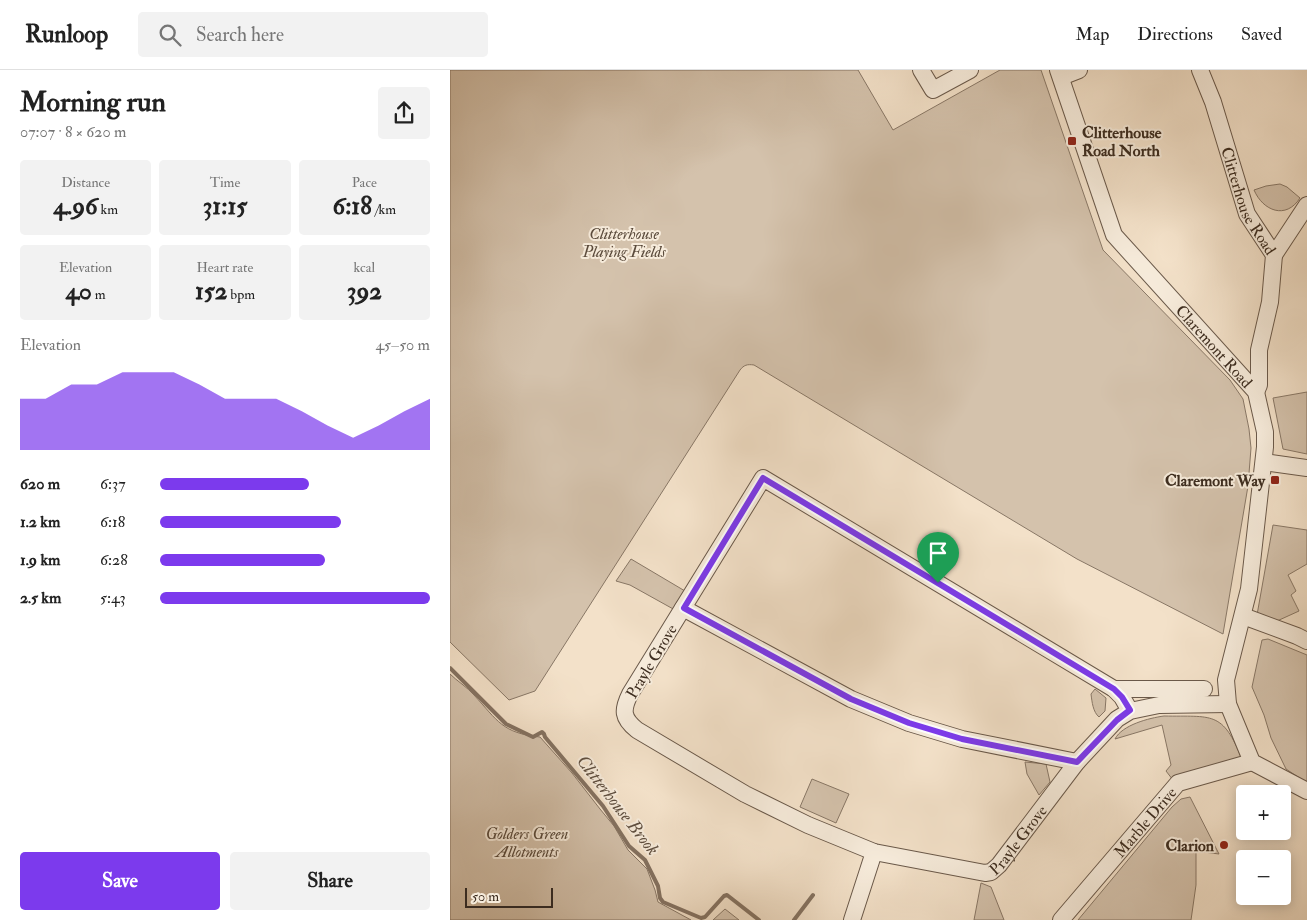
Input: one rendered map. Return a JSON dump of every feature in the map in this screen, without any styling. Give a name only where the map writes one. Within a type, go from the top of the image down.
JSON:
[{"type":"street","points":[[921,70],[933,90],[970,70]]},
{"type":"street","points":[[1060,74],[1079,70]]},
{"type":"street","name":"Clitterhouse Road","points":[[1200,70],[1213,102],[1246,214],[1274,255],[1270,302],[1259,350],[1259,384],[1256,392]]},
{"type":"street","name":"Claremont Road","points":[[1060,74],[1114,235],[1256,392],[1265,432],[1264,462],[1249,589],[1226,680],[1228,704],[1252,762]]},
{"type":"street","points":[[1274,255],[1307,205]]},
{"type":"street","points":[[1264,462],[1307,468]]},
{"type":"street","name":"Prayle Grove","points":[[763,478],[1114,689],[1122,697],[1130,710],[1117,720],[1077,762],[999,865],[991,872],[979,873],[874,852],[808,825],[745,794],[630,724],[624,715],[625,704],[763,478]]},
{"type":"street","points":[[684,608],[851,699],[909,723],[962,739],[1077,762]]},
{"type":"street","points":[[1243,616],[1307,641]]},
{"type":"street","points":[[1114,689],[1204,689]]},
{"type":"street","points":[[1130,710],[1159,705],[1228,704]]},
{"type":"street","points":[[1252,762],[1307,791]]},
{"type":"street","name":"Marble Drive","points":[[1061,920],[1178,783],[1252,762]]},
{"type":"street","points":[[852,920],[874,852]]},
{"type":"green space","name":"Clitterhouse Playing Fields","points":[[450,70],[858,70],[893,130],[1000,70],[1041,70],[1103,250],[1230,380],[1243,399],[1251,448],[1248,486],[1223,634],[1077,559],[754,365],[748,365],[740,370],[535,691],[509,700],[450,642]]},
{"type":"green space","points":[[1280,184],[1287,187],[1300,198],[1294,205],[1282,211],[1269,208],[1254,190]]},
{"type":"green space","points":[[1307,392],[1307,454],[1283,449],[1273,398]]},
{"type":"green space","points":[[1273,525],[1307,530],[1307,564],[1288,575],[1296,591],[1291,595],[1299,611],[1277,621],[1257,615]]},
{"type":"green space","points":[[631,559],[685,591],[675,610],[630,585],[616,581]]},
{"type":"green space","points":[[1268,639],[1307,655],[1307,783],[1286,769],[1271,738],[1252,687],[1262,640]]},
{"type":"green space","name":"Golders Green Allotments","points":[[450,674],[471,692],[495,719],[509,729],[540,737],[572,773],[614,826],[628,850],[647,869],[658,902],[691,920],[450,920]]},
{"type":"green space","points":[[1095,689],[1106,698],[1105,711],[1099,717],[1094,710],[1091,694]]},
{"type":"green space","points":[[1164,716],[1205,717],[1222,724],[1229,732],[1242,760],[1173,780],[1166,771],[1171,765],[1162,725],[1115,739],[1130,726],[1144,720]]},
{"type":"green space","points":[[1025,762],[1046,764],[1050,782],[1039,795],[1027,774]]},
{"type":"green space","points":[[812,779],[849,794],[836,823],[800,807]]},
{"type":"green space","points":[[1190,797],[1219,854],[1196,851],[1196,885],[1191,920],[1078,920],[1172,807],[1181,799]]},
{"type":"green space","points":[[981,883],[991,887],[1004,920],[974,920]]},
{"type":"green space","points":[[725,909],[739,920],[713,920]]},
{"type":"waterway","name":"Clitterhouse Brook","points":[[450,668],[506,724],[533,737],[542,732],[544,734],[603,806],[629,846],[645,860],[658,886],[660,898],[663,902],[701,918],[705,917],[727,895],[759,920]]},
{"type":"waterway","name":"Clitterhouse Brook","points":[[794,920],[813,895]]},
{"type":"place","name":"Clitterhouse Road North","points":[[1072,141]]},
{"type":"place","name":"Claremont Way","points":[[1275,480]]},
{"type":"place","name":"Clarion","points":[[1224,845]]},
{"type":"route","points":[[763,478],[938,583],[1114,689],[1122,697],[1130,710],[1117,720],[1077,762],[962,739],[909,723],[851,699],[684,608],[763,478]]}]
